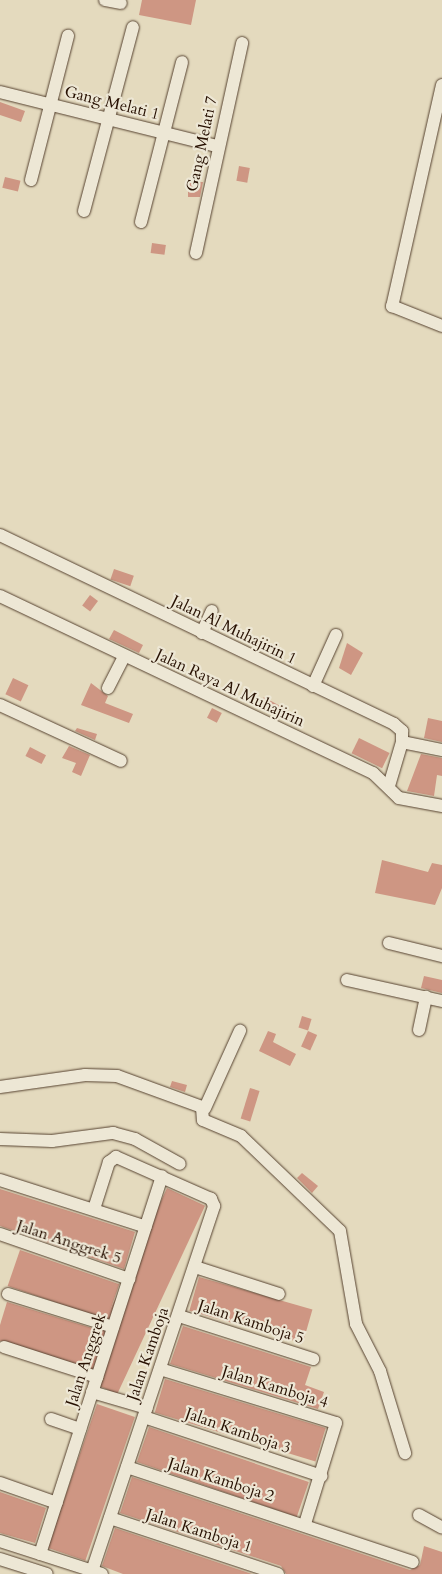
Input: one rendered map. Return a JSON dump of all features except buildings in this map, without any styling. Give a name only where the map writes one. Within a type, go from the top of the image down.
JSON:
[{"type":"street","points":[[105,0],[121,3]]},
{"type":"street","points":[[84,211],[133,27]]},
{"type":"street","points":[[31,180],[68,36]]},
{"type":"street","name":"Gang Melati 7","points":[[196,253],[217,146],[242,43]]},
{"type":"street","points":[[141,222],[182,62]]},
{"type":"street","points":[[442,85],[392,306],[442,326]]},
{"type":"street","name":"Gang Melati 1","points":[[0,92],[217,146]]},
{"type":"street","name":"Jalan Al Muhajirin 1","points":[[0,536],[394,724],[402,730],[402,742]]},
{"type":"street","name":"Jalan Raya Al Muhajirin","points":[[0,596],[373,773],[389,786],[399,798],[442,806]]},
{"type":"street","points":[[202,633],[212,611]]},
{"type":"street","points":[[312,686],[336,636]]},
{"type":"street","points":[[108,688],[124,656]]},
{"type":"street","points":[[0,705],[121,761]]},
{"type":"street","points":[[389,786],[402,742],[442,750]]},
{"type":"street","points":[[389,943],[442,956]]},
{"type":"street","points":[[347,980],[442,1001]]},
{"type":"street","points":[[419,1030],[426,997]]},
{"type":"street","points":[[240,1031],[205,1108],[203,1120],[241,1136],[340,1231],[356,1324],[380,1371],[406,1453]]},
{"type":"street","points":[[0,1087],[85,1075],[117,1076],[205,1108]]},
{"type":"street","points":[[0,1139],[52,1141],[113,1133],[135,1139],[180,1164]]},
{"type":"street","points":[[94,1209],[113,1157],[162,1176]]},
{"type":"street","name":"Jalan Anggrek","points":[[40,1554],[162,1176]]},
{"type":"street","name":"Jalan Kamboja","points":[[97,1572],[110,1518],[195,1267],[213,1202],[162,1176]]},
{"type":"street","points":[[0,1180],[146,1227]]},
{"type":"street","name":"Jalan Anggrek 5","points":[[0,1234],[129,1279]]},
{"type":"street","points":[[195,1267],[279,1294]]},
{"type":"street","points":[[8,1294],[113,1328]]},
{"type":"street","name":"Jalan Kamboja 5","points":[[178,1316],[313,1359]]},
{"type":"street","points":[[4,1346],[97,1377]]},
{"type":"street","name":"Jalan Kamboja 4","points":[[160,1369],[336,1423],[305,1524]]},
{"type":"street","name":"Jalan Kamboja 3","points":[[92,1392],[321,1476]]},
{"type":"street","points":[[51,1419],[80,1429]]},
{"type":"street","name":"Jalan Kamboja 2","points":[[127,1467],[305,1524],[412,1564]]},
{"type":"street","points":[[0,1482],[57,1502]]},
{"type":"street","points":[[419,1515],[442,1528]]},
{"type":"street","name":"Jalan Kamboja 1","points":[[110,1518],[278,1574]]},
{"type":"street","points":[[0,1541],[97,1572]]},
{"type":"street","points":[[0,1559],[47,1574]]}]
